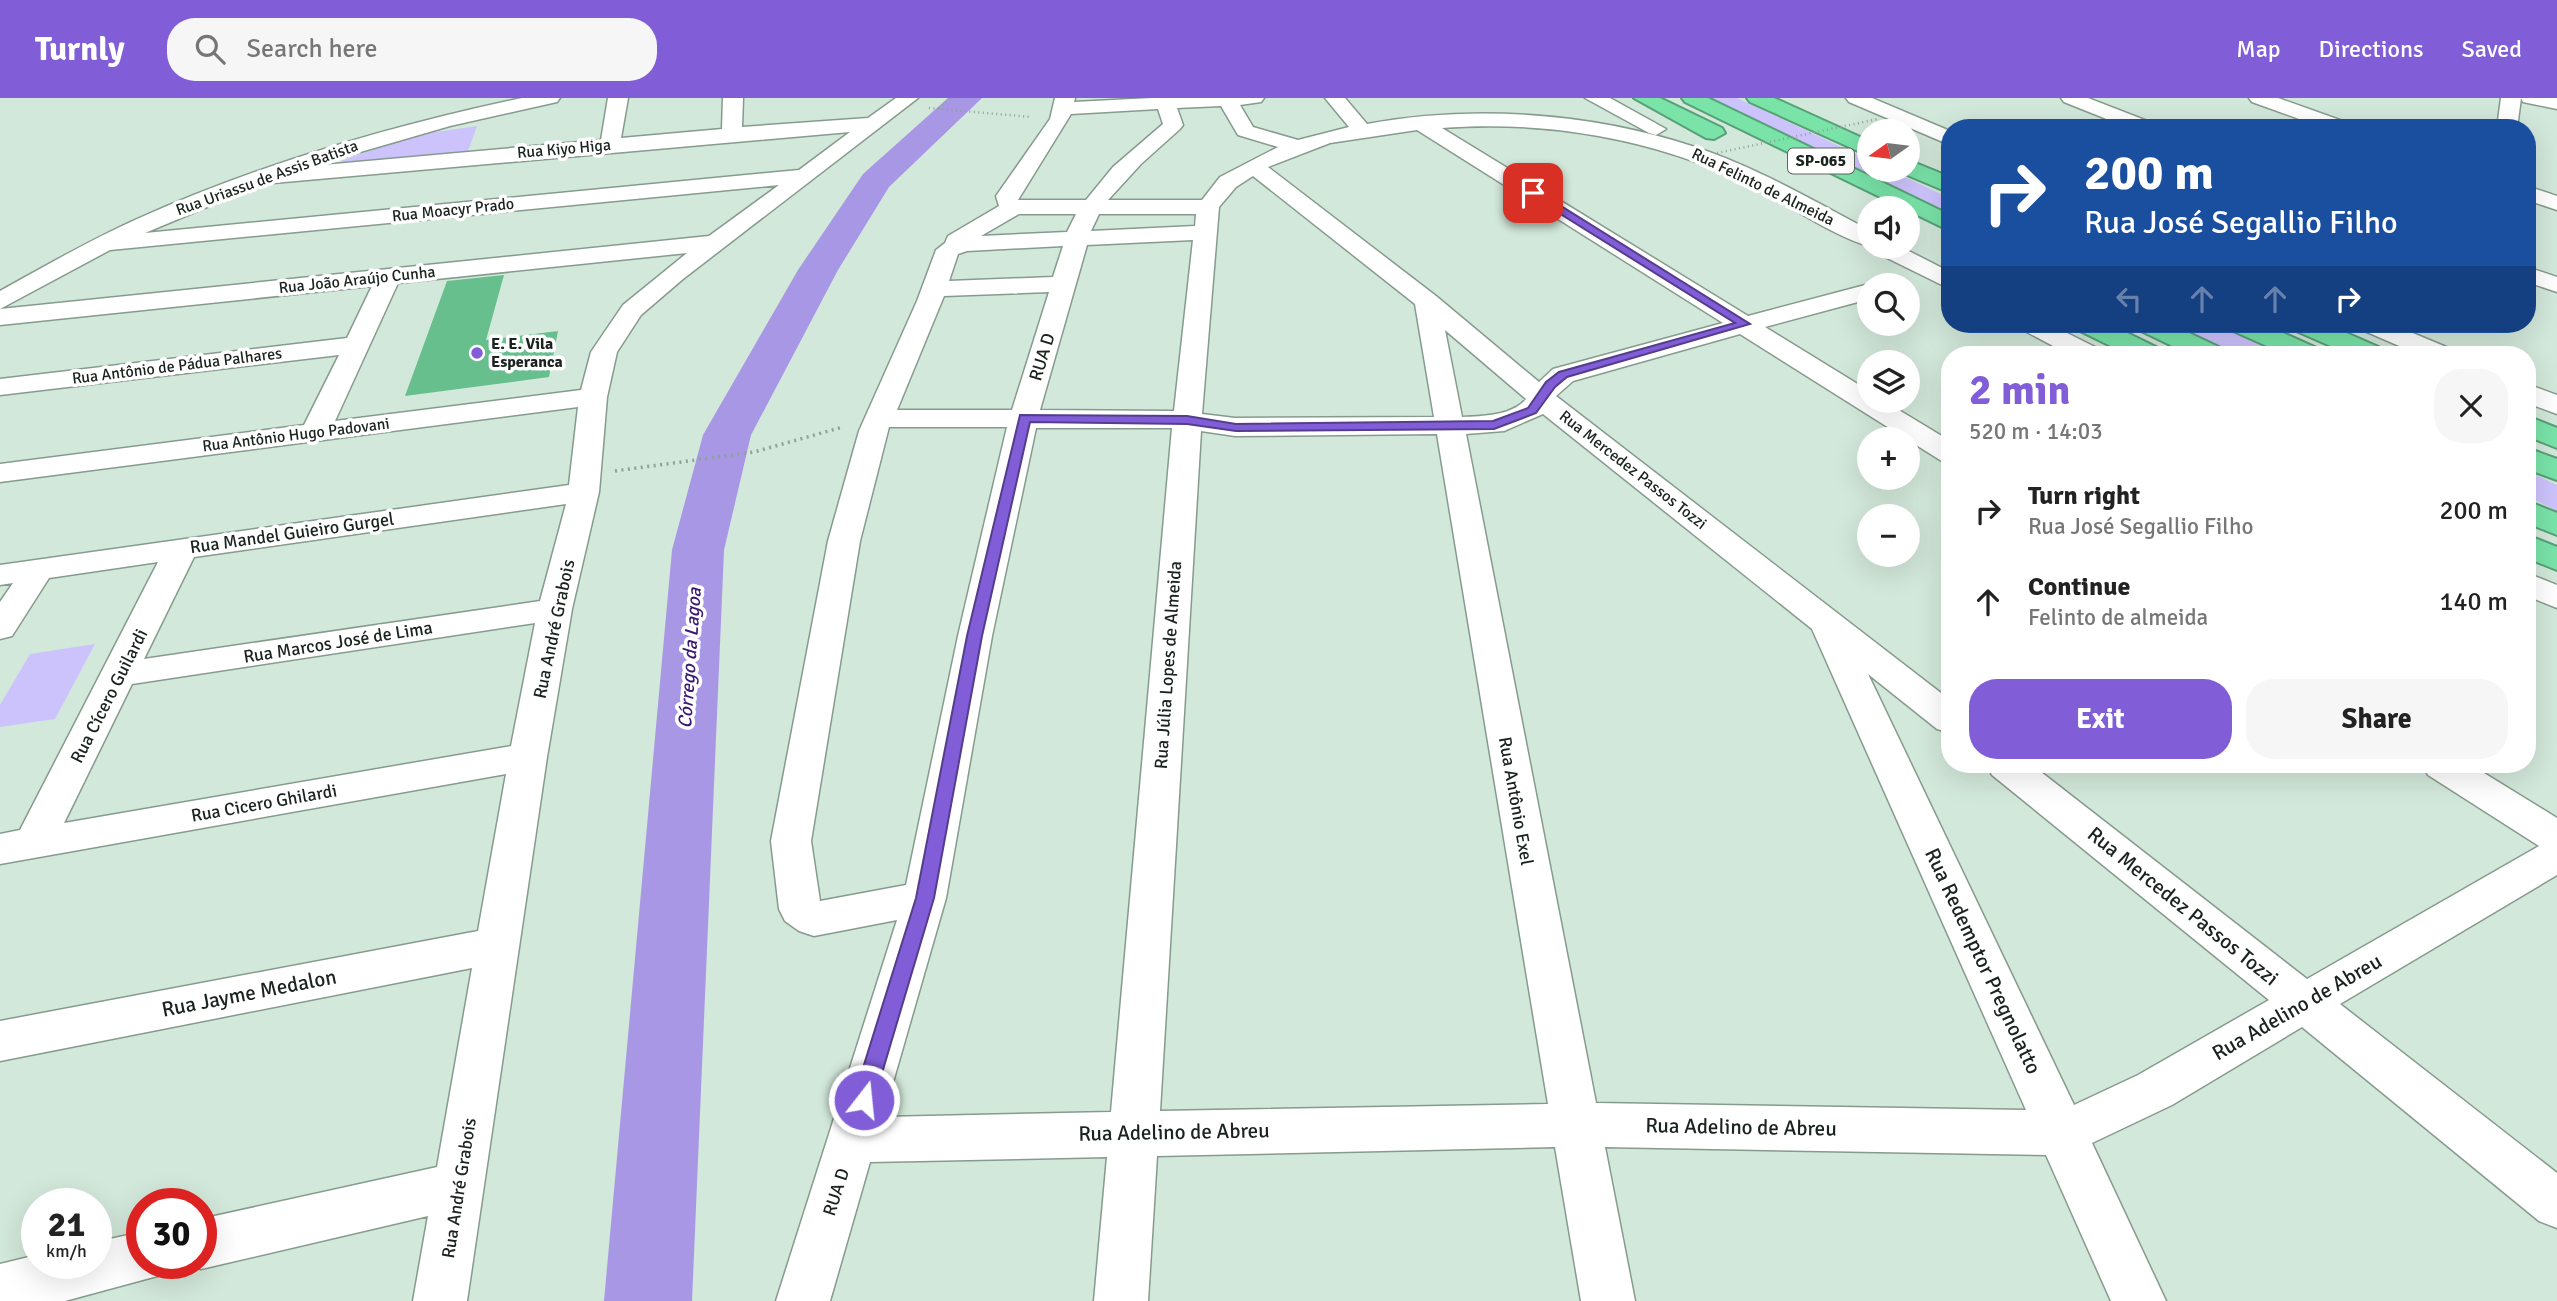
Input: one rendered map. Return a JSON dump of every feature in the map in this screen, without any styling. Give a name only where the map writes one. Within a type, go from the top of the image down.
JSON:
[{"type":"highway","name":"SP-065","points":[[1644,98],[1846,197]]},
{"type":"highway","name":"SP-065","points":[[1692,98],[1941,220]]},
{"type":"highway","name":"SP-065","points":[[1757,98],[1857,144]]},
{"type":"highway","name":"SP-065","points":[[1802,98],[1861,119]]},
{"type":"highway","points":[[1920,148],[1941,158]]},
{"type":"highway","points":[[1920,172],[1941,182]]},
{"type":"highway","points":[[2106,333],[2132,346]]},
{"type":"highway","points":[[2168,333],[2194,346]]},
{"type":"highway","points":[[2261,333],[2290,346]]},
{"type":"highway","points":[[2324,333],[2353,346]]},
{"type":"highway","points":[[2536,429],[2557,439]]},
{"type":"highway","points":[[2536,461],[2557,471]]},
{"type":"highway","points":[[2536,514],[2557,525]]},
{"type":"highway","points":[[2536,550],[2557,560]]},
{"type":"street","name":"Rua Uriassu de Assis Batista","points":[[0,301],[103,244],[257,178],[394,133],[550,98]]},
{"type":"street","points":[[610,145],[618,98]]},
{"type":"street","points":[[732,134],[733,98]]},
{"type":"street","name":"Rua André Grabois","points":[[440,1301],[528,757],[555,609],[585,483],[593,397],[604,352],[632,310],[803,176],[853,120],[908,98]]},
{"type":"street","points":[[1084,222],[1014,207],[1007,202],[1007,196],[1062,109],[1254,98]]},
{"type":"street","points":[[950,247],[1084,222],[1206,220],[1226,183],[1253,166],[1298,146],[1363,131],[1335,98]]},
{"type":"street","points":[[1595,98],[1640,120],[1689,151]]},
{"type":"street","points":[[1856,98],[1941,135]]},
{"type":"street","points":[[2071,98],[2125,119]]},
{"type":"street","points":[[2259,98],[2306,106],[2328,119]]},
{"type":"street","points":[[2508,119],[2511,98]]},
{"type":"street","points":[[2530,98],[2557,103]]},
{"type":"street","points":[[1226,99],[1245,131],[1298,146]]},
{"type":"street","name":"RUA D","points":[[803,1301],[925,898],[975,636],[1024,418],[1064,284],[1084,222],[1126,165],[1173,125],[1165,101]]},
{"type":"street","points":[[484,157],[504,107]]},
{"type":"street","name":"Rua Kiyo Higa","points":[[257,178],[732,134],[853,120]]},
{"type":"street","points":[[1624,135],[1644,128],[1640,120]]},
{"type":"street","name":"Rua Felinto de Almeida","points":[[1363,131],[1420,123],[1469,121],[1534,123],[1624,135],[1689,151],[1776,190],[1857,233]]},
{"type":"street","points":[[1420,123],[1941,448]]},
{"type":"street","name":"Rua Mercedez Passos Tozzi","points":[[1253,166],[1427,300],[1542,399],[1939,711]]},
{"type":"street","name":"Rua Moacyr Prado","points":[[103,244],[803,176]]},
{"type":"street","points":[[2536,196],[2557,203]]},
{"type":"street","points":[[925,898],[814,919],[800,909],[791,841],[844,541],[878,418],[950,247],[959,237],[1014,207]]},
{"type":"street","name":"Rua Júlia Lopes de Almeida","points":[[1121,1301],[1187,420],[1206,220]]},
{"type":"street","name":"Rua João Araújo Cunha","points":[[0,317],[715,243]]},
{"type":"street","points":[[1906,259],[1941,277]]},
{"type":"street","points":[[314,433],[389,277]]},
{"type":"street","points":[[2536,277],[2557,285]]},
{"type":"street","points":[[1920,280],[1941,278]]},
{"type":"street","points":[[934,289],[1064,284]]},
{"type":"street","points":[[878,418],[1187,420],[1236,427],[1486,426],[1509,421],[1532,410],[1551,384],[1563,375],[1857,294]]},
{"type":"street","name":"Rua Antônio Exel","points":[[1427,300],[1447,426],[1608,1301]]},
{"type":"street","points":[[2047,333],[2073,346]]},
{"type":"street","points":[[2390,333],[2421,346]]},
{"type":"street","name":"Rua Antônio de Pádua Palhares","points":[[0,387],[354,345]]},
{"type":"street","name":"Rua Antônio Hugo Padovani","points":[[0,473],[593,397]]},
{"type":"street","points":[[2536,397],[2557,406]]},
{"type":"street","name":"Rua Mandel Guieiro Gurgel","points":[[0,575],[585,483]]},
{"type":"street","name":"Rua Cícero Guilardi","points":[[17,846],[121,674],[182,548]]},
{"type":"street","points":[[0,628],[38,570]]},
{"type":"street","points":[[2536,588],[2557,598]]},
{"type":"street","name":"Rua Marcos José de Lima","points":[[121,674],[555,609]]},
{"type":"street","name":"Rua Redemptor Pregnolatto","points":[[1826,621],[2139,1301]]},
{"type":"street","points":[[1865,706],[1939,711]]},
{"type":"street","name":"Rua Cicero Ghilardi","points":[[17,846],[528,757]]},
{"type":"street","name":"Rua Mercedez Passos Tozzi","points":[[2016,773],[2557,1204]]},
{"type":"street","points":[[2455,773],[2557,838]]},
{"type":"street","name":"Rua Adelino de Abreu","points":[[852,1140],[1132,1132],[1576,1125],[2063,1133],[2155,1090],[2557,855]]},
{"type":"street","name":"Rua Jayme Medalon","points":[[0,1041],[498,945]]},
{"type":"street","points":[[217,1240],[460,1185]]},
{"type":"street","points":[[0,1290],[126,1261]]},
{"type":"path","points":[[951,98],[939,108],[974,113],[1062,109]]},
{"type":"path","points":[[1717,153],[1857,129]]},
{"type":"path","points":[[585,483],[675,463],[754,452],[878,418]]},
{"type":"shaded area","points":[[1705,98],[1737,98],[1857,154],[1857,172]]},
{"type":"shaded area","points":[[477,126],[467,154],[348,165],[341,161],[415,135]]},
{"type":"shaded area","points":[[1877,182],[1915,182],[1941,194],[1941,213],[1920,203],[1920,196],[1906,196]]},
{"type":"shaded area","points":[[2188,333],[2234,333],[2262,346],[2215,346]]},
{"type":"shaded area","points":[[2536,475],[2557,485],[2557,511],[2536,500]]},
{"type":"shaded area","points":[[95,644],[55,719],[0,727],[0,705],[30,654]]},
{"type":"building","points":[[504,275],[486,340],[558,331],[549,377],[405,396],[447,281]]},
{"type":"waterway","name":"Córrego da Lagoa","points":[[648,1301],[698,550],[727,435],[818,270],[875,181],[966,98]]},
{"type":"place","name":"E. E. Vila Esperanca","points":[[477,353]]},
{"type":"route","points":[[864,1100],[925,898],[975,636],[1024,418],[1187,420],[1236,427],[1494,425],[1532,410],[1555,379],[1563,375],[1744,324],[1533,193]]}]
